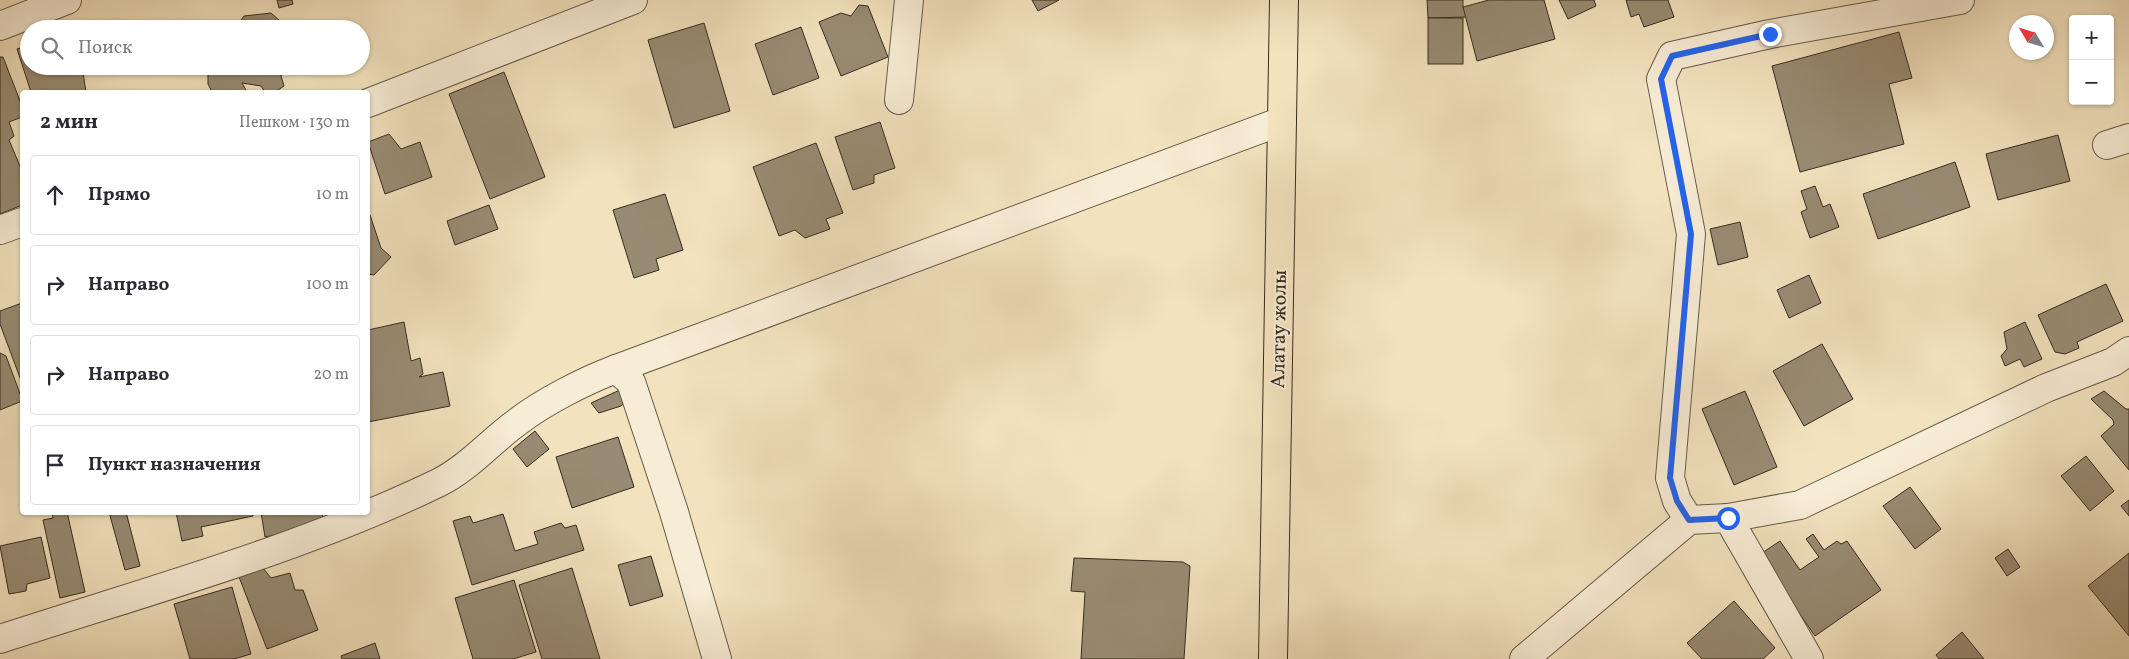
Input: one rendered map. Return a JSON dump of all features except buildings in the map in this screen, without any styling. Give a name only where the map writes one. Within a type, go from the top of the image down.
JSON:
[{"type":"main road","name":"Алатау жолы","points":[[1273,659],[1284,0]]},
{"type":"street","points":[[0,26],[67,0]]},
{"type":"street","points":[[370,102],[633,0]]},
{"type":"street","points":[[899,100],[909,0]]},
{"type":"street","points":[[1689,520],[1677,501],[1670,478],[1691,234],[1661,79],[1672,56],[1770,34],[1960,0]]},
{"type":"street","points":[[370,514],[447,479],[517,421],[588,380],[1282,121]]},
{"type":"street","points":[[0,230],[20,223]]},
{"type":"street","points":[[1524,659],[1689,520],[1728,518],[1800,505],[2046,388],[2114,362],[2129,351]]},
{"type":"street","points":[[616,369],[631,382],[674,512],[716,659]]},
{"type":"street","points":[[0,638],[331,531],[368,515]]},
{"type":"street","points":[[1728,518],[1809,659]]},
{"type":"route","points":[[1728,518],[1689,520],[1677,501],[1670,478],[1691,234],[1661,79],[1672,56],[1770,34]]}]
